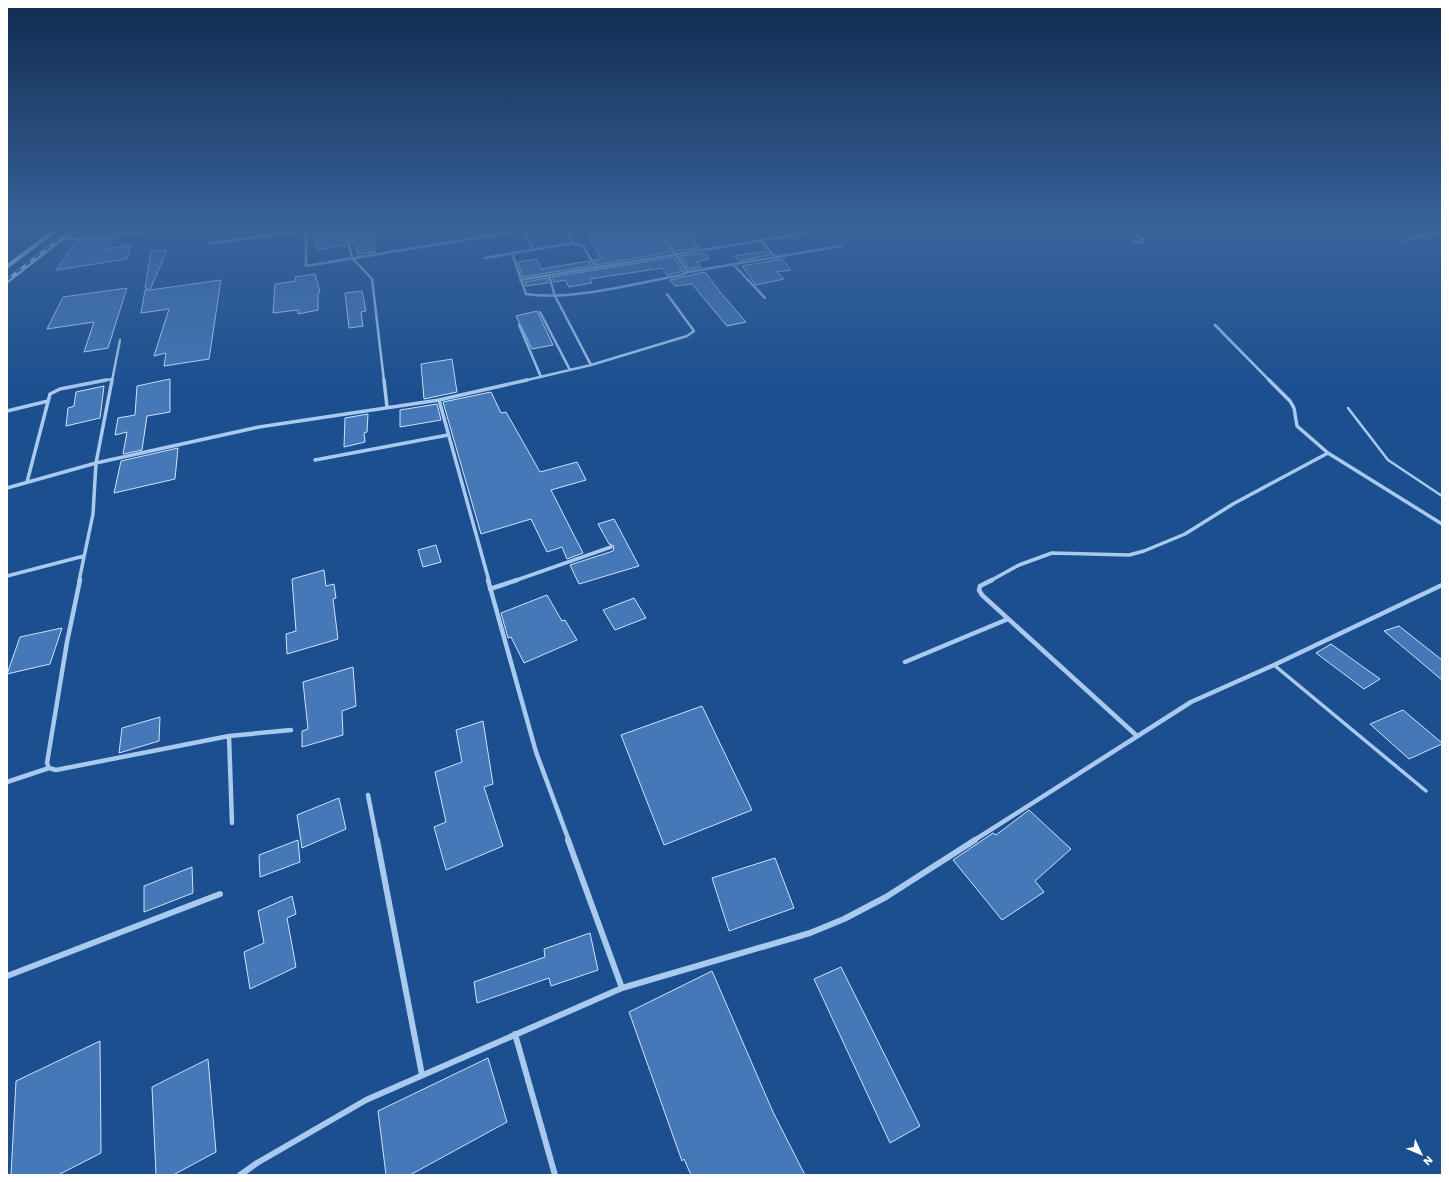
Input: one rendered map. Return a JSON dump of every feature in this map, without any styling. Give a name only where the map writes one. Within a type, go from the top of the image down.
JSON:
[{"type":"street","points":[[373,283],[388,407]]},
{"type":"street","points":[[521,283],[526,294],[532,296],[554,296],[632,283]]},
{"type":"street","points":[[551,283],[554,296],[591,365]]},
{"type":"street","points":[[751,283],[764,298]]},
{"type":"street","points":[[7,488],[96,463],[266,426],[439,400],[591,365],[687,336],[694,331],[667,294]]},
{"type":"street","points":[[540,312],[570,370]]},
{"type":"street","points":[[518,325],[541,377]]},
{"type":"street","points":[[1215,325],[1290,401],[1294,408],[1297,426],[1328,453],[1442,524]]},
{"type":"street","points":[[49,768],[47,762],[66,649],[92,514],[96,463],[120,340]]},
{"type":"street","points":[[28,482],[50,394],[60,389],[112,379]]},
{"type":"street","points":[[439,400],[536,752],[622,988]]},
{"type":"street","points":[[7,411],[48,401]]},
{"type":"street","points":[[315,460],[448,435]]},
{"type":"street","points":[[1136,735],[982,595],[979,590],[982,583],[1040,556],[1052,554],[1129,555],[1144,551],[1185,534],[1233,504],[1328,453]]},
{"type":"street","points":[[490,589],[612,547]]},
{"type":"street","points":[[7,576],[84,556]]},
{"type":"street","points":[[240,1175],[257,1163],[366,1100],[622,988],[810,933],[844,919],[886,897],[1136,735],[1191,702],[1274,665],[1442,585]]},
{"type":"street","points":[[905,662],[1008,619]]},
{"type":"street","points":[[7,782],[49,768],[56,770],[229,736],[291,730]]},
{"type":"street","points":[[229,736],[232,822]]},
{"type":"street","points":[[368,795],[422,1075]]},
{"type":"street","points":[[7,976],[220,894]]},
{"type":"street","points":[[515,1034],[555,1175]]},
{"type":"lane","points":[[1348,408],[1388,460],[1442,496]]},
{"type":"lane","points":[[1274,665],[1426,791]]},
{"type":"building","points":[[146,283],[153,283],[150,290],[199,283],[221,283],[209,359],[164,366],[166,353],[154,356],[169,309],[141,313],[145,290],[149,290],[145,288]]},
{"type":"building","points":[[318,283],[320,292],[318,293],[318,310],[298,314],[298,310],[273,313],[275,284]]},
{"type":"building","points":[[525,283],[547,283],[526,286]]},
{"type":"building","points":[[567,283],[591,283],[569,287]]},
{"type":"building","points":[[673,283],[713,283],[746,322],[727,326],[692,284],[675,286]]},
{"type":"building","points":[[127,288],[108,348],[84,352],[94,322],[47,329],[63,297]]},
{"type":"building","points":[[362,291],[366,311],[361,312],[363,326],[349,328],[345,293]]},
{"type":"building","points":[[537,311],[553,345],[532,349],[516,316]]},
{"type":"building","points":[[452,359],[457,392],[424,399],[421,364]]},
{"type":"building","points":[[170,379],[170,412],[147,416],[142,450],[123,454],[127,432],[115,435],[118,418],[135,415],[137,386]]},
{"type":"building","points":[[104,386],[100,418],[66,426],[68,408],[74,406],[76,392]]},
{"type":"building","points":[[491,392],[501,413],[506,412],[540,472],[577,462],[586,480],[551,490],[583,553],[567,559],[562,547],[547,552],[531,519],[481,534],[443,402]]},
{"type":"building","points":[[437,404],[441,420],[400,427],[400,410]]},
{"type":"building","points":[[368,414],[367,432],[364,433],[365,442],[344,447],[345,418]]},
{"type":"building","points":[[178,448],[175,479],[114,493],[121,461]]},
{"type":"building","points":[[614,519],[639,566],[579,584],[570,565],[613,551],[614,546],[609,544],[598,524]]},
{"type":"building","points":[[436,545],[441,562],[423,567],[418,550]]},
{"type":"building","points":[[324,570],[326,586],[334,584],[336,598],[333,599],[338,639],[287,654],[286,634],[296,631],[292,579]]},
{"type":"building","points":[[547,595],[562,621],[565,620],[577,640],[524,663],[511,637],[508,638],[501,613]]},
{"type":"building","points":[[634,598],[646,618],[615,630],[603,610]]},
{"type":"building","points":[[1399,626],[1442,660],[1442,680],[1384,631]]},
{"type":"building","points":[[62,628],[50,664],[7,674],[20,637]]},
{"type":"building","points":[[1331,644],[1380,679],[1364,689],[1316,653]]},
{"type":"building","points":[[353,667],[356,706],[342,711],[343,735],[302,747],[302,731],[308,729],[303,682]]},
{"type":"building","points":[[702,706],[752,810],[664,845],[621,735]]},
{"type":"building","points":[[1403,710],[1442,744],[1409,759],[1370,724]]},
{"type":"building","points":[[160,717],[159,741],[119,753],[122,728]]},
{"type":"building","points":[[483,721],[493,784],[484,787],[503,846],[446,870],[434,827],[446,822],[435,772],[462,762],[456,730]]},
{"type":"building","points":[[339,798],[346,829],[302,848],[297,815]]},
{"type":"building","points":[[1029,810],[1071,849],[1035,881],[1044,892],[1002,920],[953,860],[993,833],[996,835]]},
{"type":"building","points":[[298,840],[300,862],[260,877],[259,855]]},
{"type":"building","points":[[775,858],[794,908],[729,931],[712,878]]},
{"type":"building","points":[[192,867],[193,893],[144,912],[144,886]]},
{"type":"building","points":[[292,896],[296,914],[287,918],[296,967],[250,989],[244,952],[264,943],[258,911]]},
{"type":"building","points":[[590,933],[598,970],[551,986],[549,978],[477,1003],[474,982],[545,957],[544,949]]},
{"type":"building","points":[[841,967],[920,1126],[890,1143],[814,979]]},
{"type":"building","points":[[712,971],[773,1112],[805,1175],[691,1175],[684,1159],[682,1161],[629,1012]]},
{"type":"building","points":[[100,1041],[101,1153],[58,1175],[11,1175],[16,1081]]},
{"type":"building","points":[[488,1058],[507,1122],[410,1175],[386,1175],[378,1111]]},
{"type":"building","points":[[208,1059],[216,1152],[173,1175],[156,1175],[152,1087]]}]
